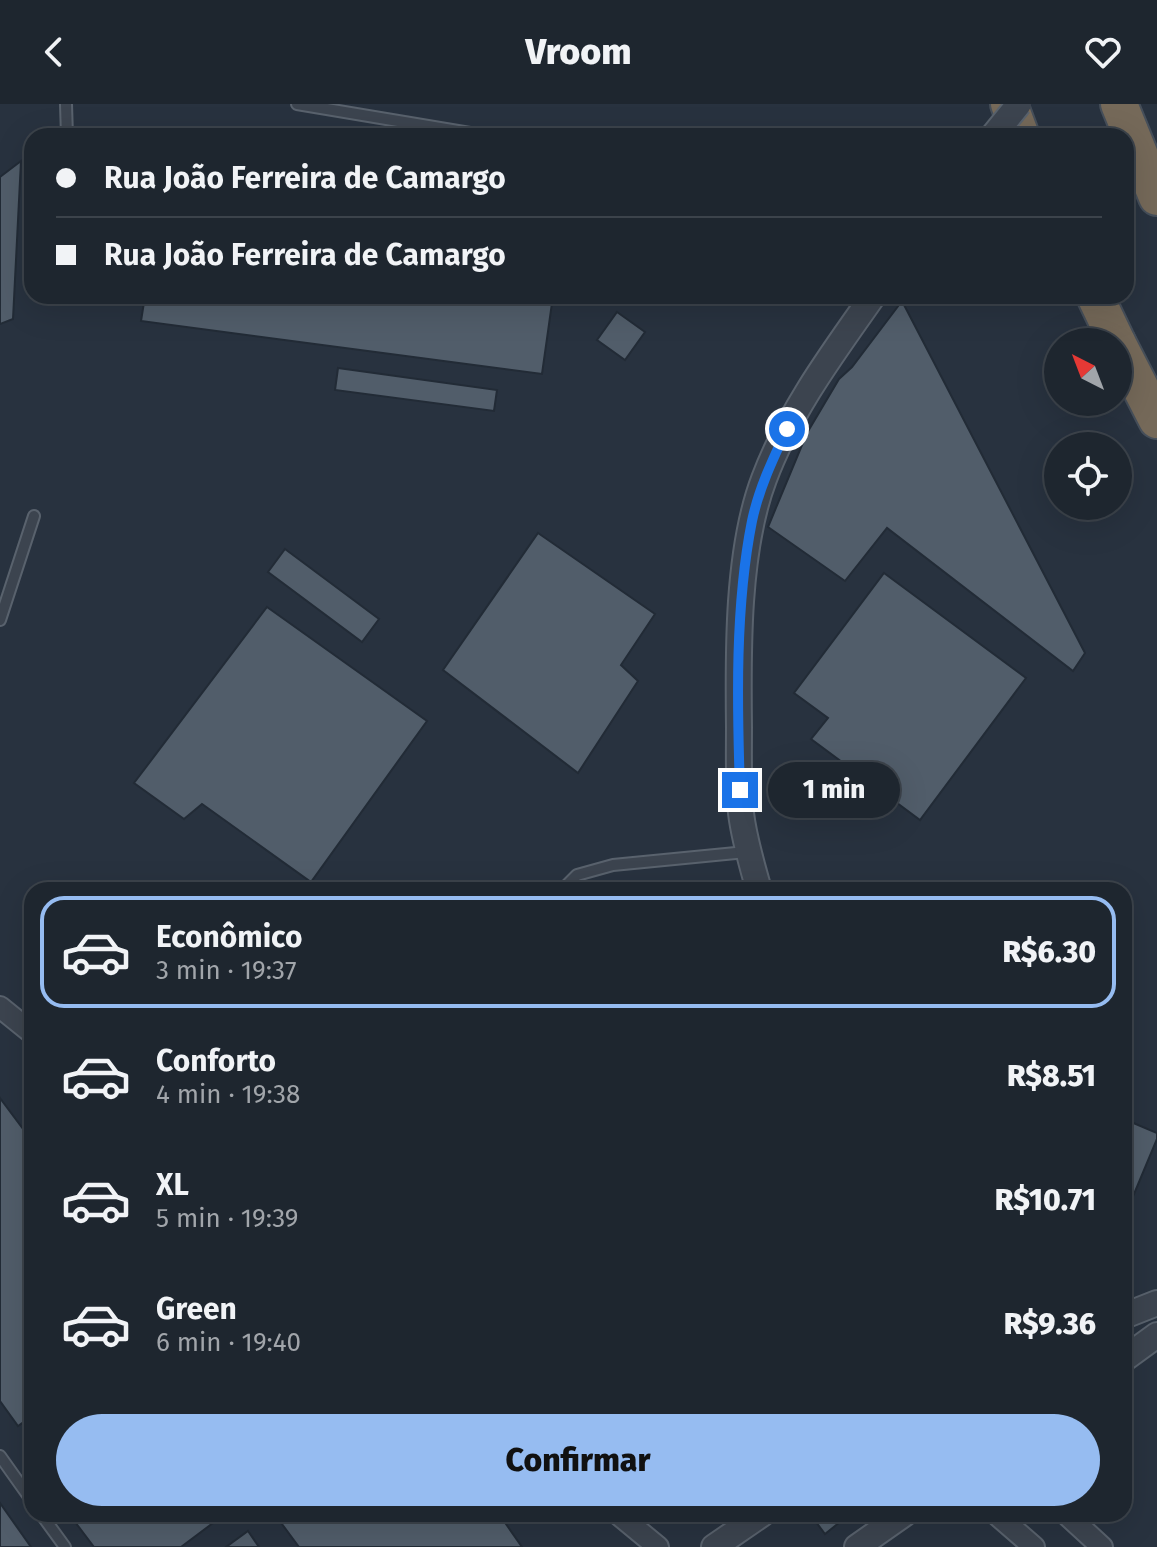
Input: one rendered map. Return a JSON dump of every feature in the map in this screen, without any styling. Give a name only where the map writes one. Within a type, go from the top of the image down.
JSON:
[{"type":"highway","points":[[1009,104],[1018,128]]},
{"type":"highway","points":[[1119,104],[1129,128]]},
{"type":"highway","points":[[1134,141],[1157,197]]},
{"type":"highway","points":[[1099,304],[1111,328]]},
{"type":"highway","points":[[1132,371],[1157,420]]},
{"type":"street","points":[[1000,128],[1019,104]]},
{"type":"street","points":[[757,882],[741,813],[738,681],[745,572],[753,520],[764,480],[787,429],[818,375],[867,304]]},
{"type":"street","points":[[0,1007],[24,1026]]},
{"type":"street","points":[[1132,1313],[1157,1303]]},
{"type":"street","points":[[1132,1353],[1157,1335]]},
{"type":"street","points":[[628,1522],[658,1547]]},
{"type":"street","points":[[714,1547],[750,1522]]},
{"type":"street","points":[[857,1547],[893,1522]]},
{"type":"street","points":[[1005,1522],[1034,1547]]},
{"type":"street","points":[[1075,1522],[1102,1547]]},
{"type":"lane","points":[[66,104],[67,128]]},
{"type":"lane","points":[[297,104],[440,128]]},
{"type":"lane","points":[[0,620],[3,600],[34,516]]},
{"type":"lane","points":[[570,882],[577,875],[613,865],[748,851]]},
{"type":"lane","points":[[0,1456],[24,1490]]},
{"type":"lane","points":[[47,1522],[65,1547]]},
{"type":"building","points":[[21,161],[13,319],[0,324],[0,177]]},
{"type":"building","points":[[144,304],[552,304],[542,374],[141,321]]},
{"type":"building","points":[[900,304],[904,304],[1085,653],[1073,671],[887,528],[845,581],[768,527],[807,433],[839,379],[852,367]]},
{"type":"building","points":[[617,312],[645,332],[625,360],[597,340]]},
{"type":"building","points":[[338,368],[497,390],[494,411],[335,390]]},
{"type":"building","points":[[538,533],[655,614],[621,665],[638,681],[578,773],[443,670]]},
{"type":"building","points":[[285,549],[379,619],[362,642],[268,572]]},
{"type":"building","points":[[884,573],[1026,678],[920,820],[811,739],[828,718],[794,693]]},
{"type":"building","points":[[267,607],[427,721],[311,882],[202,804],[184,819],[134,783]]},
{"type":"building","points":[[0,1098],[24,1130],[24,1422],[18,1426],[0,1401]]},
{"type":"building","points":[[1132,1122],[1157,1133],[1132,1199]]},
{"type":"building","points":[[0,1503],[31,1547],[0,1547]]},
{"type":"building","points":[[75,1522],[214,1522],[181,1547],[94,1547]]},
{"type":"building","points":[[280,1522],[505,1522],[522,1547],[299,1547]]},
{"type":"building","points":[[816,1522],[840,1522],[825,1534]]},
{"type":"building","points":[[248,1531],[259,1547],[226,1547]]},
{"type":"route","points":[[740,790],[738,681],[745,572],[753,520],[764,480],[787,429]]}]
